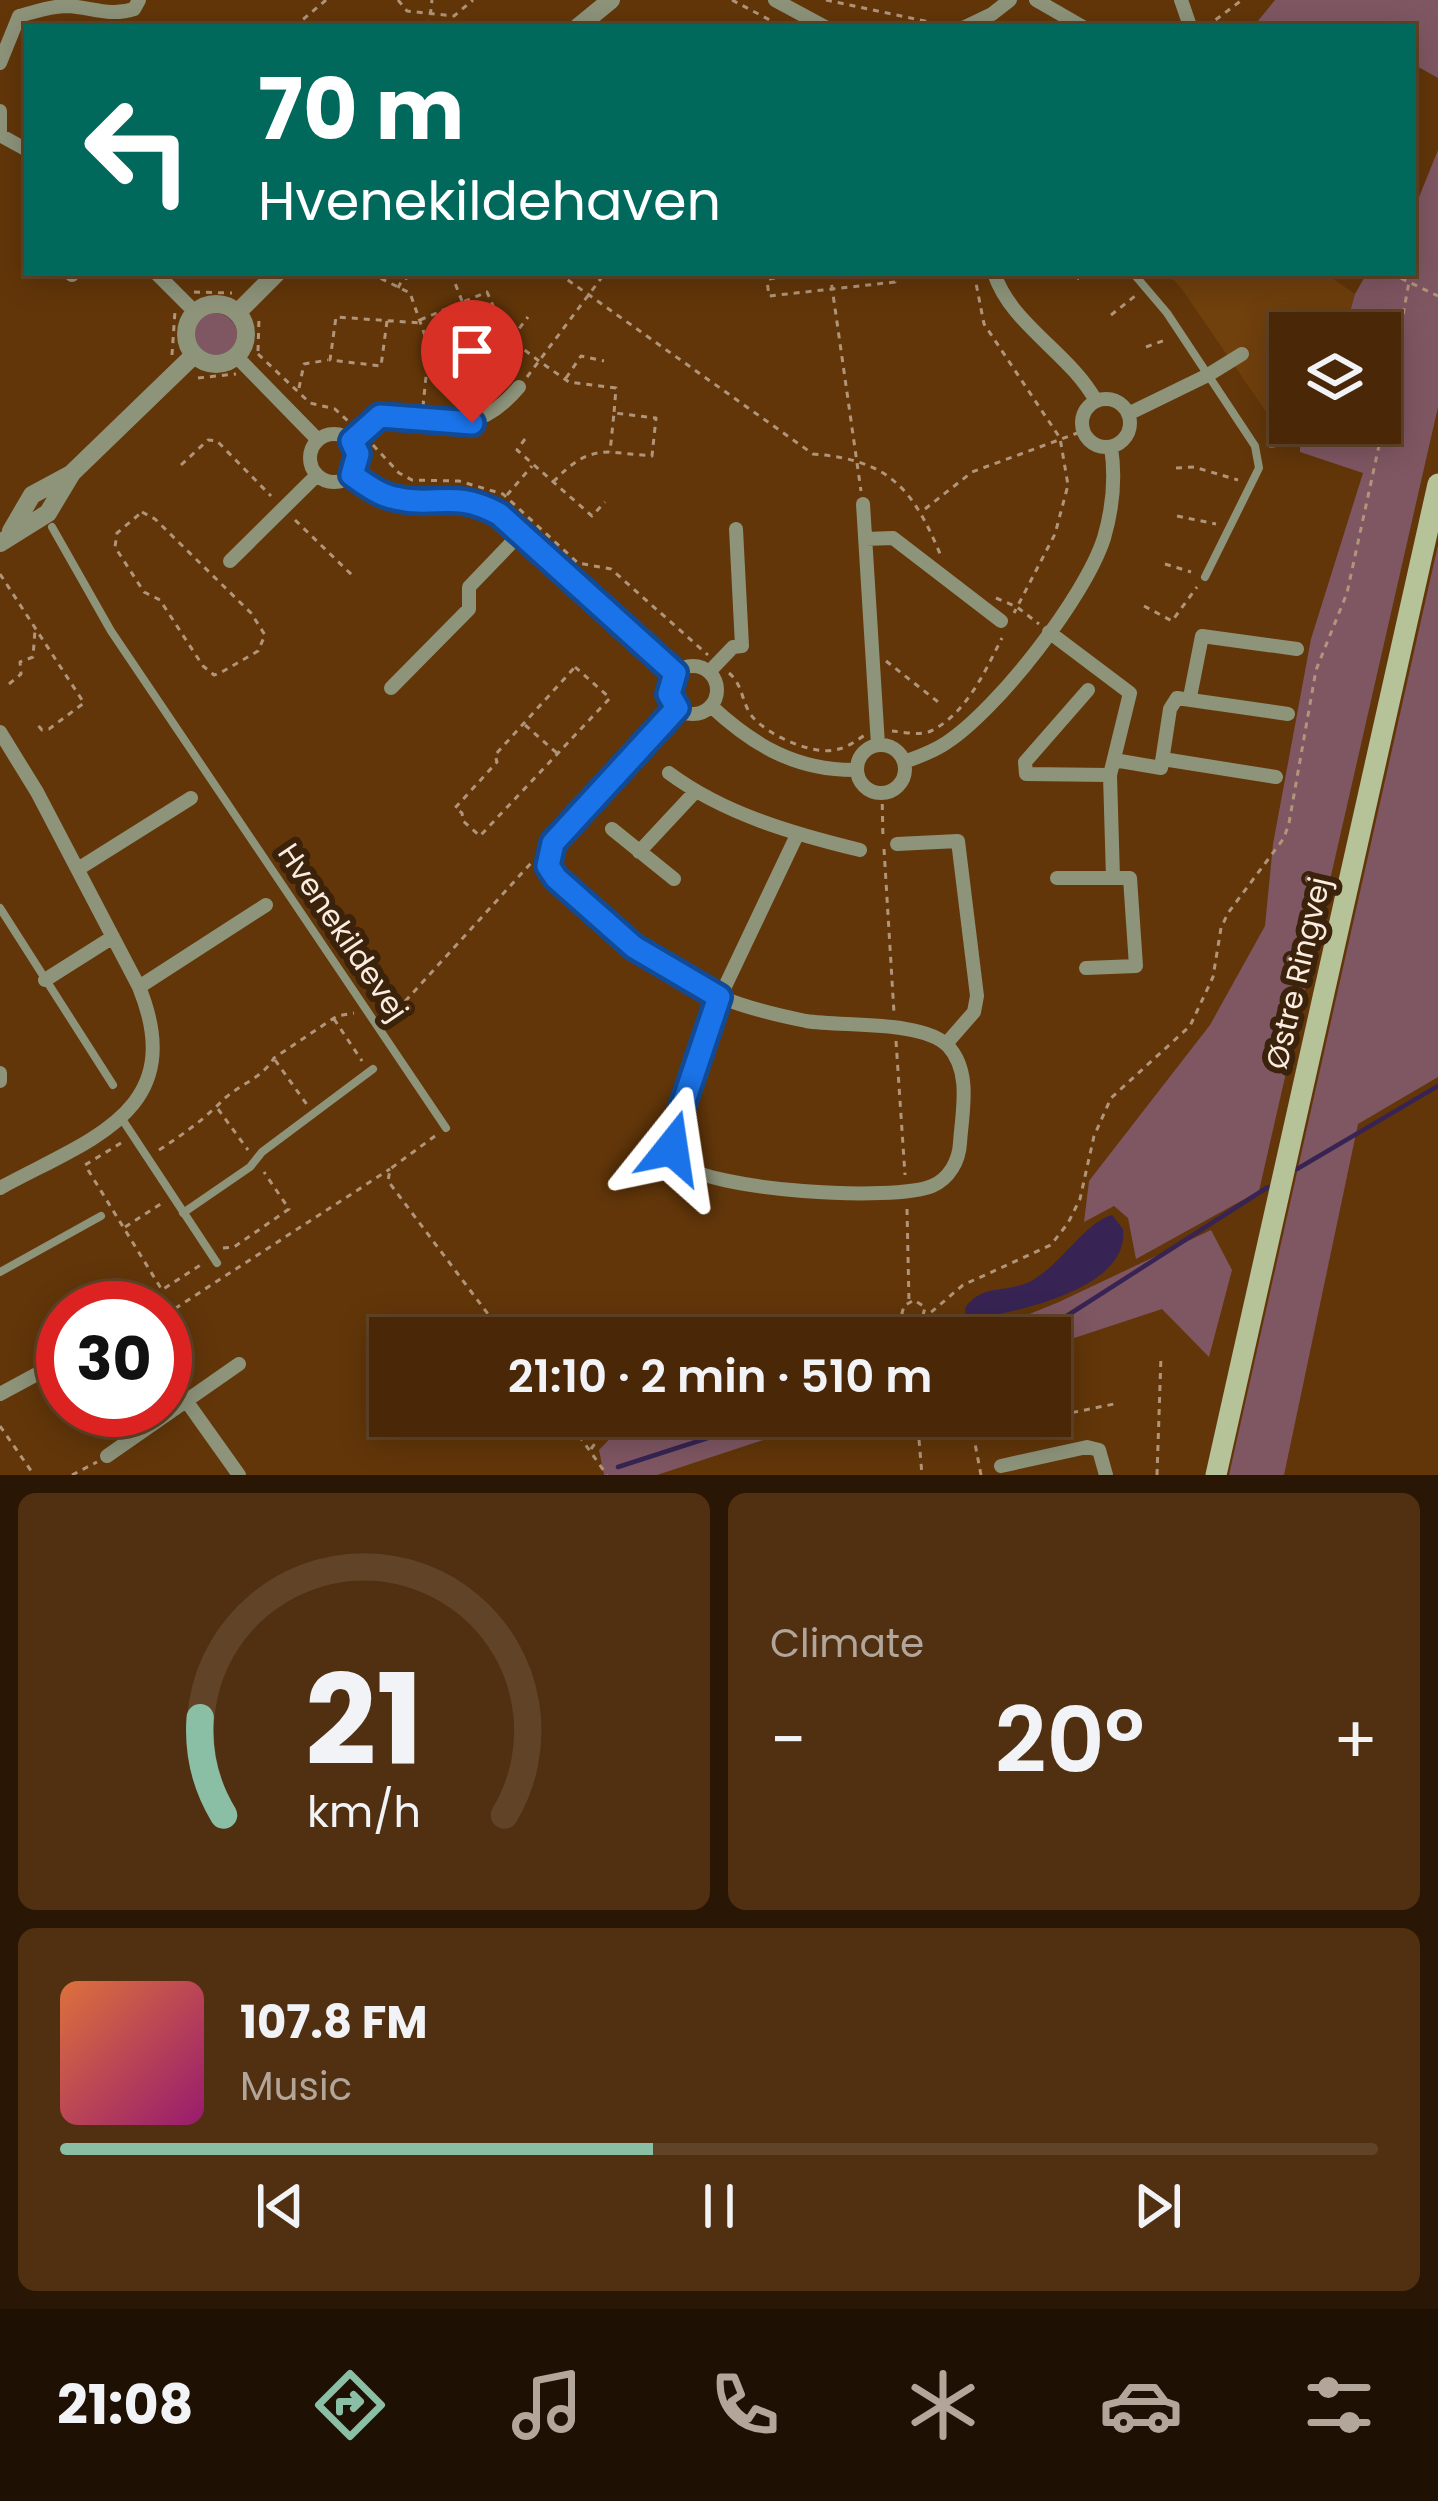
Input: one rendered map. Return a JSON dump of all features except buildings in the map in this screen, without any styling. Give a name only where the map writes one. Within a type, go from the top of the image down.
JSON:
[{"type":"main road","name":"Østre Ringvej","points":[[1216,1475],[1438,484]]},
{"type":"street","points":[[0,63],[4,42],[19,16],[52,3],[114,15],[134,9],[139,0]]},
{"type":"street","points":[[582,24],[611,0]]},
{"type":"street","points":[[775,0],[819,24]]},
{"type":"street","points":[[971,24],[1010,0]]},
{"type":"street","points":[[1036,0],[1078,24]]},
{"type":"street","points":[[0,111],[0,134]]},
{"type":"street","points":[[159,276],[189,307],[186,338],[194,355],[210,364],[241,362],[318,440]]},
{"type":"street","points":[[237,313],[274,276]]},
{"type":"street","points":[[996,276],[1014,307],[1069,362],[1096,401]]},
{"type":"street","points":[[189,307],[212,304],[237,313],[246,330],[241,362]]},
{"type":"street","points":[[1128,414],[1242,354]]},
{"type":"street","points":[[4,540],[48,512],[72,473],[194,355]]},
{"type":"street","points":[[352,475],[358,461],[357,437],[380,416],[455,424],[487,418],[519,387]]},
{"type":"street","points":[[1115,400],[1128,414],[1127,435],[1111,447],[1094,444],[1083,431],[1083,414],[1096,401],[1115,400]]},
{"type":"street","points":[[318,440],[339,434],[357,437]]},
{"type":"street","points":[[318,440],[310,461],[317,475],[331,482],[352,475],[392,498],[477,502],[521,532],[675,673]]},
{"type":"street","points":[[904,762],[945,744],[968,726],[1049,632],[1102,544],[1115,476],[1111,447]]},
{"type":"street","points":[[230,561],[317,475]]},
{"type":"street","points":[[863,504],[878,738],[861,756],[857,770],[863,784],[882,792],[900,782],[904,762],[878,738]]},
{"type":"street","points":[[675,673],[669,694],[677,708],[691,714],[711,706],[717,692],[714,668],[733,647],[742,646],[736,530]]},
{"type":"street","points":[[391,688],[469,609],[470,587],[521,532]]},
{"type":"street","points":[[865,539],[893,538],[1001,621]]},
{"type":"street","points":[[1049,632],[1130,693],[1112,768],[1113,878]]},
{"type":"street","points":[[1190,697],[1202,636],[1297,650]]},
{"type":"street","points":[[675,673],[696,666],[714,668]]},
{"type":"street","points":[[1088,690],[1024,762],[1026,774],[1161,768],[1170,709],[1177,698],[1288,714]]},
{"type":"street","points":[[711,706],[754,743],[779,757],[808,766],[857,770]]},
{"type":"street","points":[[677,708],[553,843],[548,860],[556,878],[634,947],[719,997],[810,1021],[923,1031],[946,1044],[960,1064],[964,1085],[960,1154],[950,1173],[932,1186],[907,1191],[798,1192],[712,1176],[678,1161],[672,1148],[719,997],[797,835]]},
{"type":"street","points":[[0,732],[139,987],[152,1019],[154,1052],[148,1079],[122,1119],[0,1189]]},
{"type":"street","points":[[1163,759],[1276,777]]},
{"type":"street","points":[[669,773],[694,792],[797,835],[860,850]]},
{"type":"street","points":[[639,852],[694,792]]},
{"type":"street","points":[[78,869],[191,798]]},
{"type":"street","points":[[612,829],[674,879]]},
{"type":"street","points":[[890,845],[915,852],[958,841],[977,996],[974,1012],[946,1044]]},
{"type":"street","points":[[1058,878],[1130,878],[1136,966],[1086,968]]},
{"type":"street","points":[[139,987],[266,905]]},
{"type":"street","points":[[45,980],[113,937]]},
{"type":"street","points":[[1103,947],[1104,968]]},
{"type":"street","points":[[192,1397],[239,1364]]},
{"type":"street","points":[[0,1394],[36,1375]]},
{"type":"street","points":[[192,1409],[239,1475]]},
{"type":"street","points":[[107,1456],[134,1437]]},
{"type":"street","points":[[1001,1466],[1087,1447],[1099,1450],[1106,1475]]},
{"type":"lane","points":[[1136,276],[1256,446],[1259,468],[1205,577]]},
{"type":"lane","name":"Hvenekildevej","points":[[52,527],[111,631],[446,1128]]},
{"type":"lane","points":[[0,908],[113,1085]]},
{"type":"lane","points":[[183,1213],[371,1071]]},
{"type":"lane","points":[[122,1119],[213,1256]]},
{"type":"lane","points":[[0,1271],[101,1216]]},
{"type":"path","points":[[298,24],[326,0]]},
{"type":"path","points":[[398,0],[407,11],[454,16],[473,0]]},
{"type":"path","points":[[403,7],[412,0]]},
{"type":"path","points":[[429,24],[432,0]]},
{"type":"path","points":[[732,0],[777,24]]},
{"type":"path","points":[[826,0],[928,24]]},
{"type":"path","points":[[1210,24],[1242,0]]},
{"type":"path","points":[[376,276],[410,292],[440,376],[463,377],[503,328]]},
{"type":"path","points":[[398,288],[412,276]]},
{"type":"path","points":[[452,276],[463,302]]},
{"type":"path","points":[[562,276],[814,454],[854,459],[898,483],[922,511],[941,556]]},
{"type":"path","points":[[519,387],[603,276]]},
{"type":"path","points":[[766,276],[769,296],[895,282],[894,276]]},
{"type":"path","points":[[830,276],[863,504]]},
{"type":"path","points":[[259,314],[258,354],[310,403],[335,409],[357,437],[399,473],[412,480],[459,481],[506,496],[578,563],[611,569],[714,668],[740,683],[753,718],[809,748],[836,751],[878,738],[931,730],[963,704],[980,682],[1055,534],[1068,485],[1060,438],[984,324],[975,276]]},
{"type":"path","points":[[1078,279],[1081,276]]},
{"type":"path","points":[[1396,276],[1435,294]]},
{"type":"path","points":[[1401,322],[1408,282]]},
{"type":"path","points":[[172,356],[174,312],[189,307],[192,292],[231,293],[242,288]]},
{"type":"path","points":[[1111,315],[1146,288]]},
{"type":"path","points":[[330,361],[336,317],[420,322],[487,292],[511,340],[539,361],[566,380],[616,388],[610,452]]},
{"type":"path","points":[[511,340],[528,316]]},
{"type":"path","points":[[297,390],[302,386],[304,364],[381,365],[387,321]]},
{"type":"path","points":[[1146,347],[1181,335]]},
{"type":"path","points":[[421,420],[429,347]]},
{"type":"path","points":[[566,380],[581,356],[604,361]]},
{"type":"path","points":[[194,378],[229,377],[241,362]]},
{"type":"path","points":[[445,376],[464,392]]},
{"type":"path","points":[[554,482],[577,458],[610,452],[652,456],[656,418],[614,413]]},
{"type":"path","points":[[922,511],[972,472],[1083,431]]},
{"type":"path","points":[[525,439],[517,450],[592,516],[605,502]]},
{"type":"path","points":[[181,465],[208,440],[218,441],[354,577]]},
{"type":"path","points":[[1256,446],[1306,444]]},
{"type":"path","points":[[926,1317],[963,1285],[1052,1245],[1080,1199],[1094,1136],[1111,1098],[1190,1026],[1203,1006],[1221,928],[1284,838],[1289,823],[1316,670],[1347,592],[1379,444]]},
{"type":"path","points":[[506,496],[534,465]]},
{"type":"path","points":[[1175,468],[1194,467],[1251,484]]},
{"type":"path","points":[[136,514],[148,514],[214,577],[251,613],[265,635],[258,651],[214,675],[203,666],[160,600],[144,592],[114,538],[136,514]]},
{"type":"path","points":[[1177,516],[1230,526]]},
{"type":"path","points":[[1144,607],[1172,621],[1205,577],[1165,564]]},
{"type":"path","points":[[0,574],[84,703],[49,729],[42,730],[38,724]]},
{"type":"path","points":[[987,594],[1017,607],[1049,632]]},
{"type":"path","points":[[9,684],[21,674],[20,662],[33,657],[35,628]]},
{"type":"path","points":[[873,659],[885,659],[942,705]]},
{"type":"path","points":[[575,667],[610,698],[480,836],[455,808],[524,724],[575,667]]},
{"type":"path","points":[[524,724],[559,754]]},
{"type":"path","points":[[882,792],[890,845],[909,1303]]},
{"type":"path","points":[[380,1029],[532,861],[548,860]]},
{"type":"path","points":[[148,1158],[268,1069],[274,1058],[333,1018],[367,1011]]},
{"type":"path","points":[[333,1018],[371,1071]]},
{"type":"path","points":[[274,1058],[314,1114]]},
{"type":"path","points":[[133,1136],[85,1166],[162,1290],[290,1209],[217,1108]]},
{"type":"path","points":[[192,1297],[446,1128]]},
{"type":"path","points":[[390,1169],[388,1181],[396,1194],[490,1317]]},
{"type":"path","points":[[123,1228],[172,1196]]},
{"type":"path","points":[[904,1317],[902,1313],[914,1300],[925,1307],[923,1317]]},
{"type":"path","points":[[1157,1475],[1161,1356]]},
{"type":"path","points":[[981,1475],[973,1433],[1114,1404]]},
{"type":"path","points":[[0,1426],[34,1475]]},
{"type":"path","points":[[580,1437],[607,1475]]},
{"type":"path","points":[[590,1450],[600,1437]]},
{"type":"path","points":[[919,1437],[922,1475]]},
{"type":"path","points":[[72,1475],[107,1456]]},
{"type":"shaded area","points":[[1275,0],[1438,0],[1438,78],[1416,66],[1416,24],[1255,24]]},
{"type":"shaded area","points":[[1438,150],[1438,407],[1259,1191],[1136,1259],[1128,1218],[1114,1206],[1084,1222],[1089,1181],[1210,1025],[1265,926],[1273,844],[1311,639],[1363,473],[1300,452],[1300,444],[1401,444],[1401,312],[1350,312],[1365,276],[1416,276],[1416,205]]},
{"type":"shaded area","points":[[1170,276],[1329,276],[1355,294],[1350,312],[1269,312],[1269,416]]},
{"type":"shaded area","points":[[215,313],[230,320],[237,335],[230,350],[215,357],[200,350],[193,335],[200,320]]},
{"type":"shaded area","points":[[1438,545],[1438,1077],[1358,1124],[1284,1475],[1229,1475]]},
{"type":"shaded area","points":[[1112,1215],[1123,1229],[1120,1250],[1108,1268],[1089,1282],[1014,1311],[966,1315],[965,1308],[979,1295],[1039,1276]]},
{"type":"shaded area","points":[[1211,1230],[1232,1270],[1209,1357],[1162,1309],[1071,1339],[1071,1317],[1022,1317]]},
{"type":"shaded area","points":[[612,1437],[772,1437],[657,1475],[604,1475],[599,1450]]},
{"type":"waterway","points":[[1297,1169],[1438,1086]]},
{"type":"waterway","points":[[1065,1317],[1268,1187]]},
{"type":"waterway","points":[[618,1467],[711,1437]]},
{"type":"route","points":[[472,423],[380,416],[352,441],[358,461],[352,475],[392,498],[447,497],[477,502],[499,514],[675,673],[669,694],[677,708],[548,854],[548,866],[556,878],[634,947],[719,997],[672,1148]]}]
